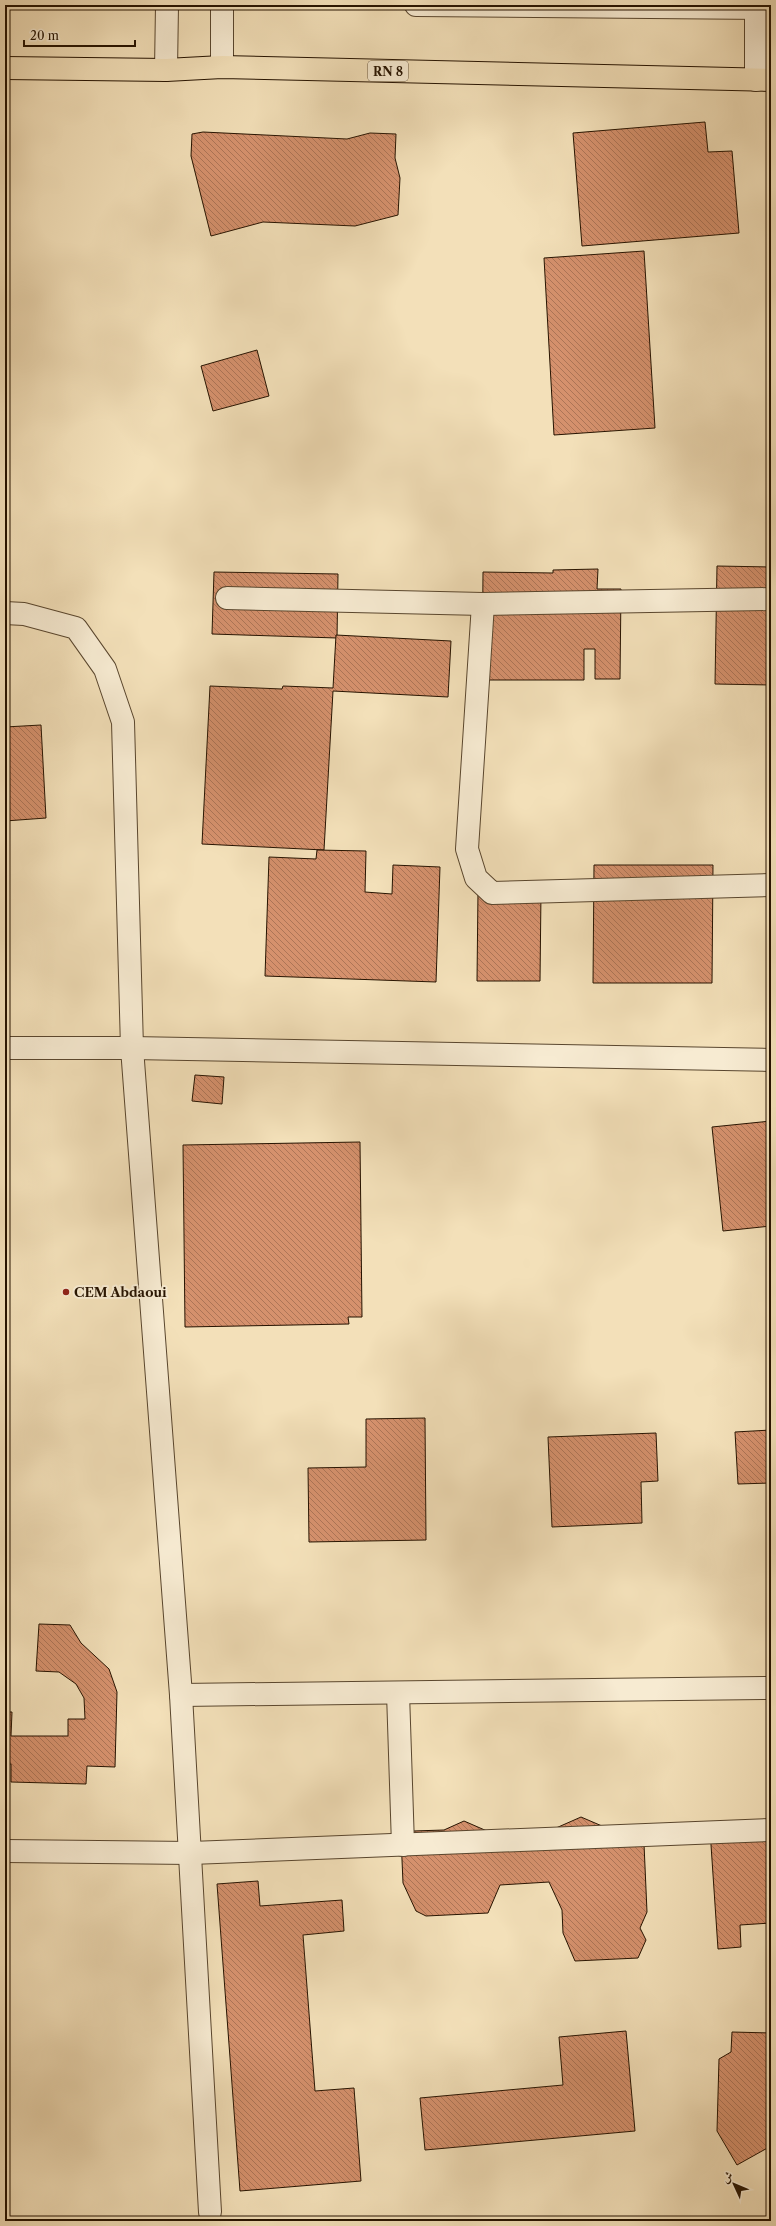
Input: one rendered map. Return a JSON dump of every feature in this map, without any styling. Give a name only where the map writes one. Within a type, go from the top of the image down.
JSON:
[{"type":"main road","name":"RN 8","points":[[5,68],[166,70],[222,67],[763,80]]},
{"type":"street","points":[[166,70],[167,5]]},
{"type":"street","points":[[222,5],[222,67]]},
{"type":"street","points":[[416,5],[761,7],[763,80]]},
{"type":"street","points":[[227,598],[482,604],[771,599]]},
{"type":"street","points":[[482,604],[467,849],[476,878],[486,888],[492,893],[771,885]]},
{"type":"street","points":[[5,613],[24,614],[76,628],[105,669],[123,722],[132,1048],[181,1695],[210,2212]]},
{"type":"street","points":[[5,1048],[132,1048],[771,1060]]},
{"type":"street","points":[[181,1695],[771,1688]]},
{"type":"street","points":[[398,1693],[403,1845]]},
{"type":"street","points":[[5,1851],[191,1853],[771,1830]]},
{"type":"building","points":[[705,122],[708,152],[732,151],[739,233],[582,246],[573,133]]},
{"type":"building","points":[[203,132],[347,139],[370,133],[396,134],[395,158],[400,178],[398,215],[355,226],[263,222],[211,236],[191,156],[192,134]]},
{"type":"building","points":[[644,251],[655,428],[554,435],[544,258]]},
{"type":"building","points":[[257,350],[269,396],[213,411],[201,366]]},
{"type":"building","points":[[717,566],[771,567],[771,685],[715,684]]},
{"type":"building","points":[[598,569],[597,589],[621,589],[620,679],[595,679],[595,649],[584,649],[584,680],[482,680],[483,572],[553,573],[553,570]]},
{"type":"building","points":[[214,572],[338,574],[337,638],[212,634]]},
{"type":"building","points":[[336,635],[451,641],[448,697],[333,691],[324,850],[202,844],[210,686],[282,689],[283,686],[333,688]]},
{"type":"building","points":[[41,725],[46,818],[5,821],[5,727]]},
{"type":"building","points":[[317,850],[366,851],[365,892],[392,894],[393,865],[440,867],[436,982],[265,976],[269,857],[316,859]]},
{"type":"building","points":[[594,865],[713,865],[712,983],[593,983]]},
{"type":"building","points":[[478,891],[541,892],[540,981],[477,981]]},
{"type":"building","points":[[195,1075],[224,1077],[222,1104],[192,1101]]},
{"type":"building","points":[[771,1121],[771,1226],[723,1231],[712,1127]]},
{"type":"building","points":[[360,1142],[362,1317],[348,1317],[349,1324],[185,1327],[183,1145]]},
{"type":"building","points":[[425,1418],[426,1540],[309,1542],[308,1468],[366,1467],[366,1419]]},
{"type":"building","points":[[771,1430],[771,1483],[738,1484],[735,1432]]},
{"type":"building","points":[[656,1433],[658,1481],[641,1482],[642,1523],[552,1527],[548,1437]]},
{"type":"building","points":[[39,1624],[70,1625],[81,1643],[109,1669],[117,1692],[115,1767],[87,1766],[86,1784],[11,1782],[11,1764],[5,1764],[5,1712],[12,1712],[11,1736],[68,1736],[68,1719],[85,1719],[84,1698],[76,1684],[59,1672],[36,1671]]},
{"type":"building","points":[[581,1817],[644,1844],[647,1912],[640,1928],[646,1940],[638,1958],[575,1961],[563,1933],[562,1910],[549,1882],[500,1885],[488,1913],[426,1916],[416,1911],[403,1883],[401,1837],[413,1831],[444,1830],[464,1821],[487,1831],[556,1828]]},
{"type":"building","points":[[771,1826],[771,1923],[740,1925],[741,1947],[718,1949],[710,1830]]},
{"type":"building","points":[[258,1881],[260,1906],[342,1900],[344,1931],[303,1935],[315,2091],[354,2088],[361,2181],[240,2191],[217,1884]]},
{"type":"building","points":[[626,2031],[635,2131],[425,2150],[420,2098],[563,2085],[559,2037]]},
{"type":"building","points":[[732,2032],[771,2033],[771,2146],[737,2165],[717,2131],[719,2059],[731,2052]]},
{"type":"place","name":"CEM Abdaoui","points":[[66,1292]]}]
